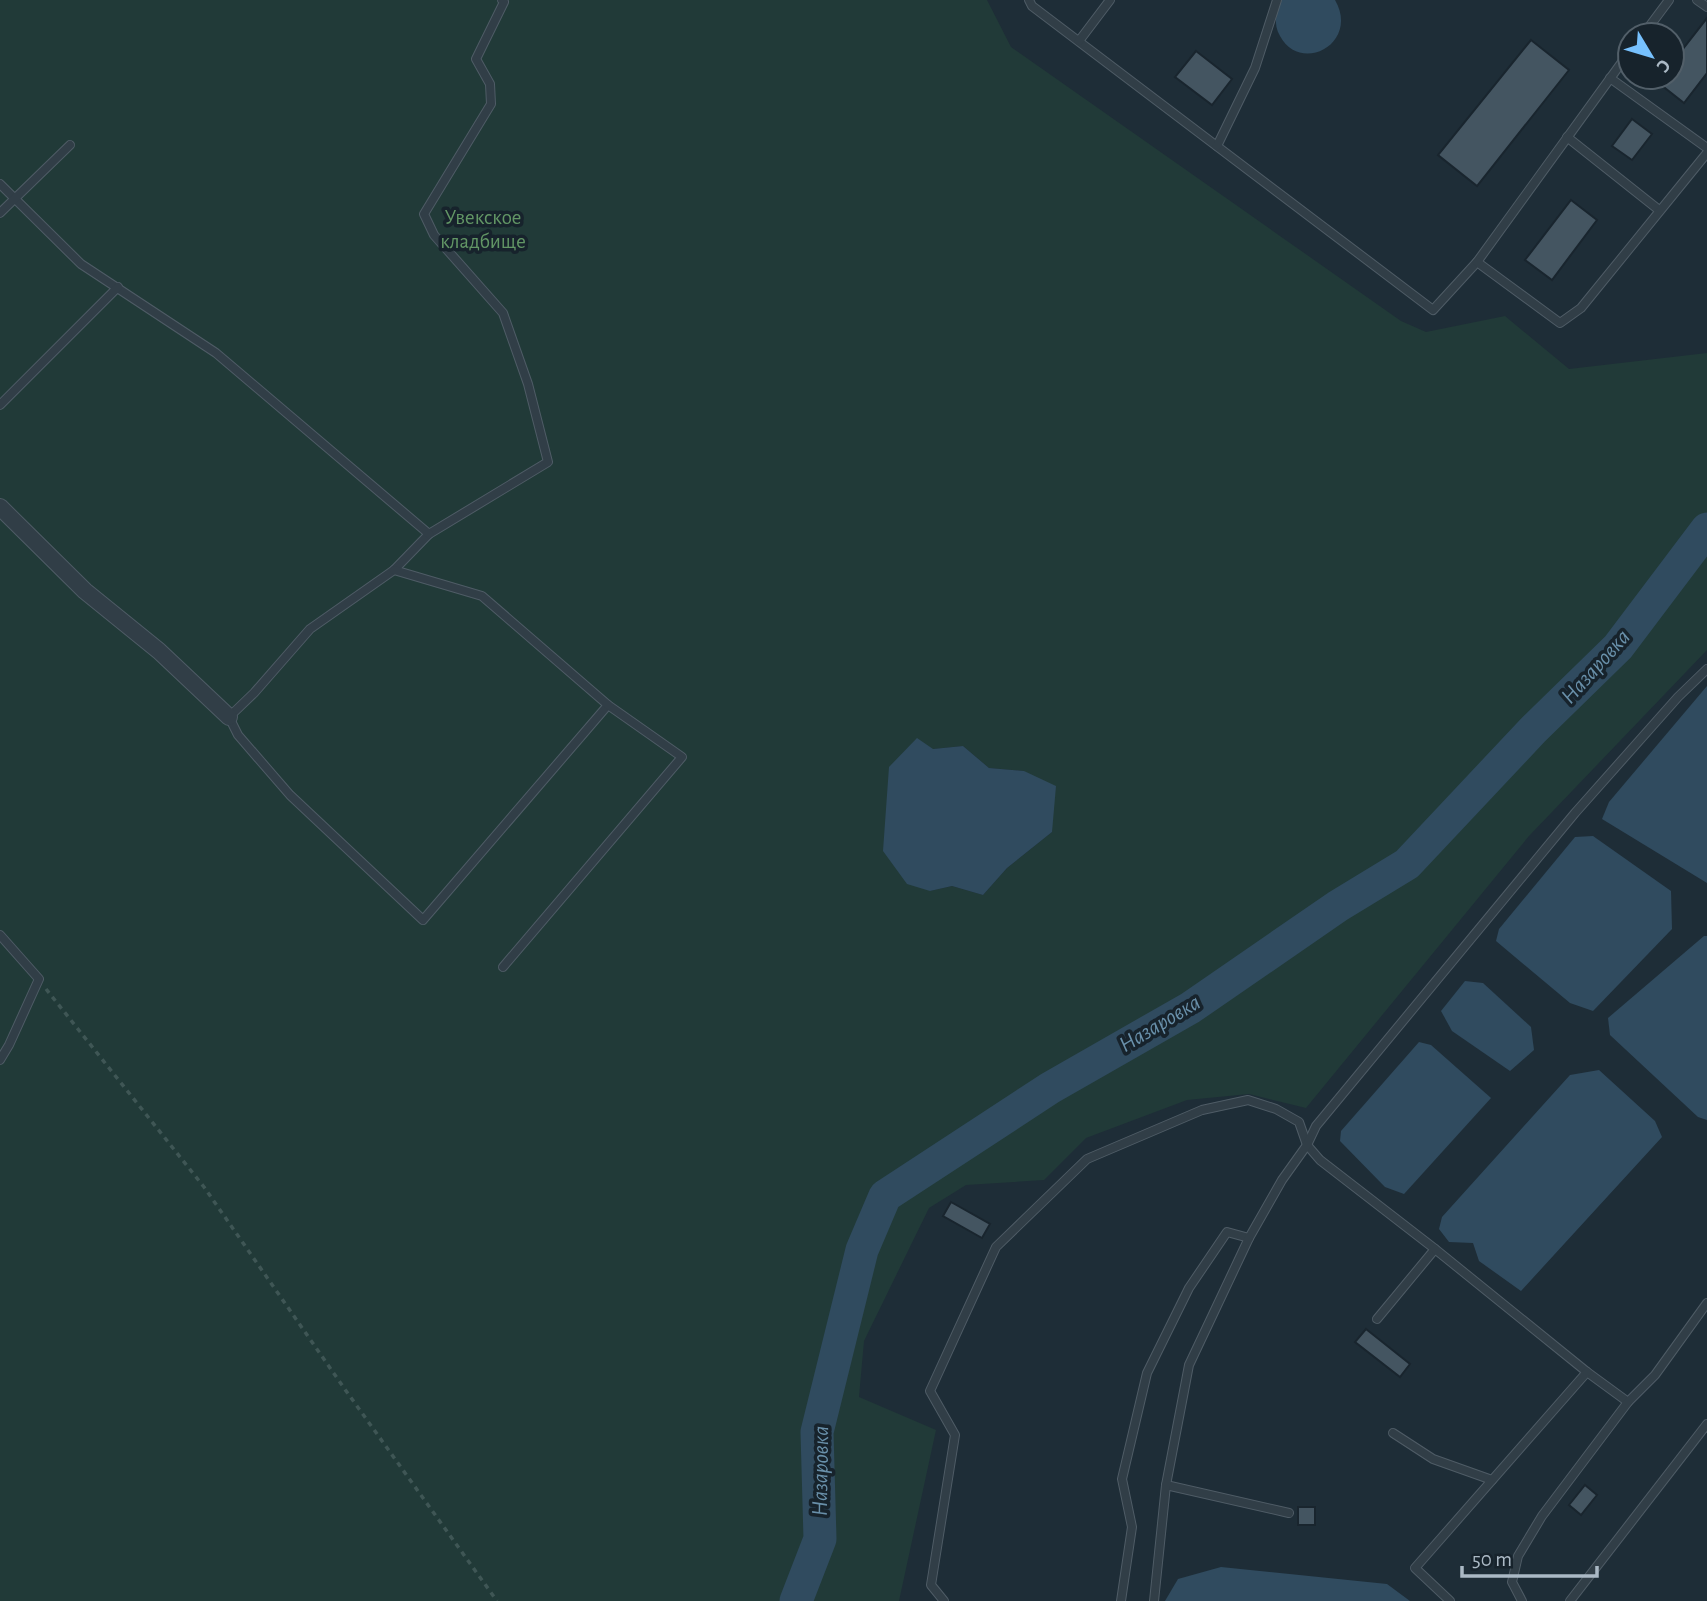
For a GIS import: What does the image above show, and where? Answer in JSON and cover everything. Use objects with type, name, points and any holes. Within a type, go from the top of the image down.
[{"type":"street","points":[[0,507],[85,591],[159,651],[229,717]]},
{"type":"lane","points":[[502,0],[504,2],[476,59],[490,84],[491,104],[424,214],[434,235],[503,313],[528,384],[548,462],[429,534],[394,570],[310,629],[254,693],[229,717],[238,734],[290,794],[423,920],[608,705]]},
{"type":"lane","points":[[1029,0],[1032,6],[1433,310],[1476,262],[1616,70]]},
{"type":"lane","points":[[1079,41],[1110,0]]},
{"type":"lane","points":[[1217,146],[1255,68],[1277,0]]},
{"type":"lane","points":[[1653,21],[1669,0]]},
{"type":"lane","points":[[1697,0],[1707,7]]},
{"type":"lane","points":[[1476,262],[1560,323],[1580,308],[1707,150],[1610,78]]},
{"type":"lane","points":[[1567,138],[1659,210]]},
{"type":"lane","points":[[0,213],[70,145]]},
{"type":"lane","points":[[0,184],[81,264],[216,353],[429,534]]},
{"type":"lane","points":[[0,405],[118,287]]},
{"type":"lane","points":[[394,570],[482,596],[608,705],[682,757],[503,967]]},
{"type":"lane","points":[[1154,1601],[1166,1485],[1189,1365],[1249,1238],[1282,1180],[1307,1145],[1316,1126],[1575,813],[1678,697],[1707,670]]},
{"type":"lane","points":[[0,935],[38,979],[0,1060]]},
{"type":"lane","points":[[944,1601],[931,1585],[955,1435],[930,1391],[996,1247],[1087,1159],[1202,1110],[1248,1100],[1299,1122],[1307,1145],[1320,1160],[1628,1402]]},
{"type":"lane","points":[[1121,1601],[1132,1527],[1122,1479],[1147,1373],[1189,1288],[1227,1232],[1249,1238]]},
{"type":"lane","points":[[1377,1319],[1435,1249]]},
{"type":"lane","points":[[1522,1601],[1512,1582],[1518,1556],[1542,1516],[1628,1402],[1656,1375],[1707,1303]]},
{"type":"lane","points":[[1450,1601],[1415,1568],[1587,1372]]},
{"type":"lane","points":[[1570,1601],[1707,1424]]},
{"type":"lane","points":[[1393,1433],[1433,1459],[1492,1480]]},
{"type":"lane","points":[[1166,1485],[1289,1513]]},
{"type":"path","points":[[38,979],[204,1187],[497,1601]]},
{"type":"green space","name":"Увекское кладбище","points":[[0,0],[987,0],[1011,47],[1401,321],[1426,332],[1505,316],[1569,369],[1707,353],[1707,650],[1529,836],[1306,1108],[1249,1094],[1187,1100],[1086,1138],[1044,1180],[966,1185],[929,1208],[864,1341],[859,1397],[936,1430],[899,1601],[0,1601]],"holes":[[[963,746],[989,768],[1024,771],[1052,832],[1007,868],[983,895],[952,886],[930,891],[933,749]]]},
{"type":"water","points":[[1282,0],[1335,0],[1341,15],[1340,29],[1334,41],[1325,49],[1313,53],[1301,53],[1289,47],[1280,36],[1276,22]]},
{"type":"water","points":[[1707,686],[1707,883],[1602,819],[1609,802]]},
{"type":"water","points":[[917,738],[933,749],[963,746],[989,768],[1024,771],[1056,786],[1052,832],[1007,868],[983,895],[952,886],[930,891],[907,884],[883,851],[889,767]]},
{"type":"water","points":[[1593,836],[1671,891],[1672,929],[1593,1011],[1570,1003],[1496,941],[1499,929],[1575,837]]},
{"type":"water","points":[[1707,936],[1707,1120],[1698,1117],[1610,1035],[1608,1018]]},
{"type":"water","points":[[1465,981],[1483,983],[1531,1027],[1534,1050],[1510,1071],[1452,1031],[1441,1011]]},
{"type":"water","points":[[1419,1042],[1431,1045],[1491,1098],[1404,1194],[1385,1187],[1340,1141],[1341,1131]]},
{"type":"water","points":[[1599,1070],[1655,1121],[1662,1137],[1521,1291],[1479,1261],[1473,1243],[1449,1242],[1439,1229],[1442,1217],[1570,1075]]},
{"type":"water","points":[[1221,1567],[1387,1584],[1410,1601],[1165,1601],[1178,1579]]},
{"type":"building","points":[[1707,18],[1707,73],[1684,103],[1669,91],[1686,91],[1686,45]]},
{"type":"building","points":[[1531,40],[1569,70],[1477,186],[1438,155]]},
{"type":"building","points":[[1196,51],[1232,79],[1212,105],[1175,77]]},
{"type":"building","points":[[1632,119],[1652,134],[1632,160],[1612,146]]},
{"type":"building","points":[[1571,200],[1597,220],[1552,280],[1525,260]]},
{"type":"building","points":[[951,1202],[990,1224],[982,1238],[943,1216]]},
{"type":"building","points":[[1366,1329],[1410,1364],[1400,1377],[1355,1342]]},
{"type":"building","points":[[1585,1485],[1597,1495],[1581,1515],[1569,1505]]},
{"type":"building","points":[[1298,1507],[1315,1507],[1315,1525],[1298,1525]]},
{"type":"waterway","name":"Назаровка","points":[[796,1601],[820,1539],[817,1432],[862,1250],[885,1196],[1050,1088],[1190,1008],[1338,906],[1407,864],[1533,730],[1618,647],[1707,529]]}]
